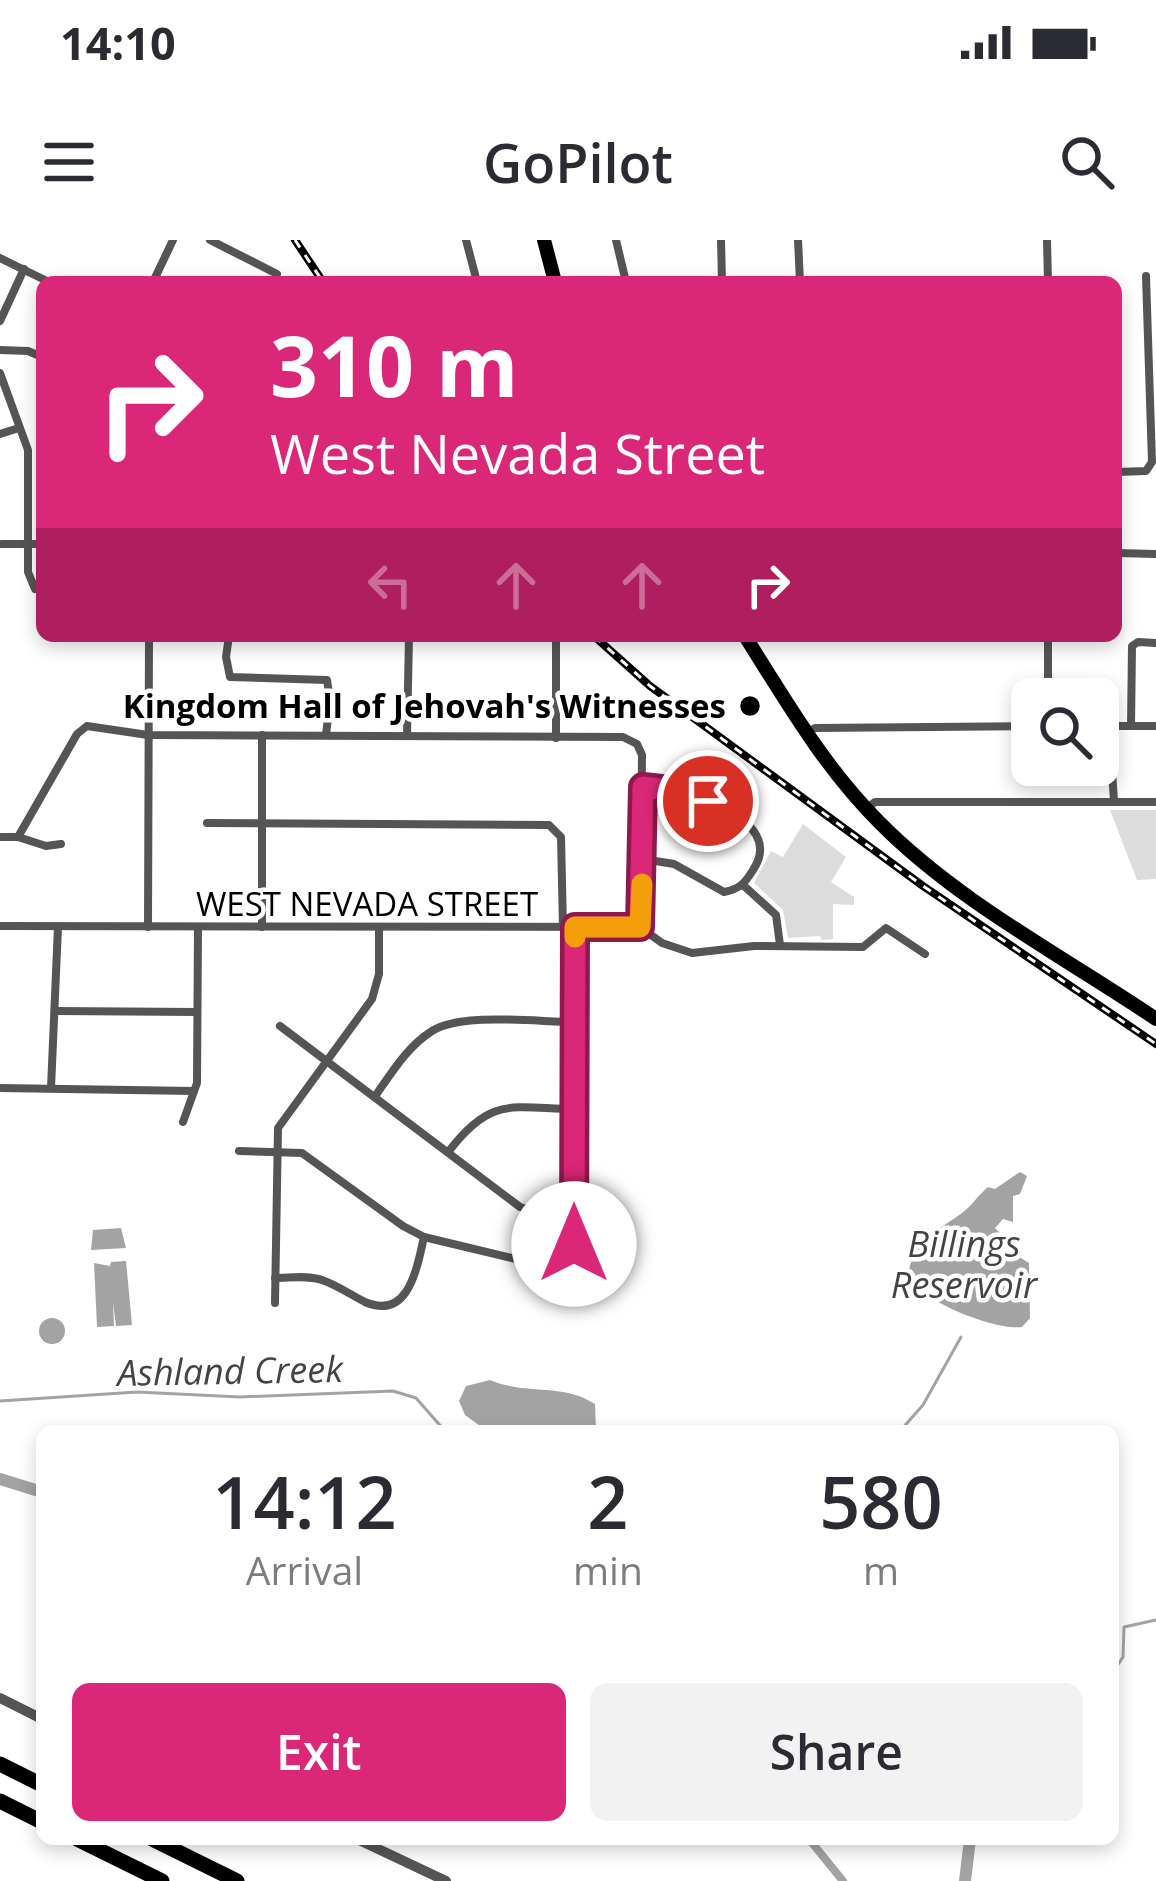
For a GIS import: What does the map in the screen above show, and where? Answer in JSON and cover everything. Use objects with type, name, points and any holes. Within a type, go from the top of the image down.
[{"type":"highway","points":[[0,1764],[36,1782]]},
{"type":"highway","points":[[0,1801],[36,1819]]},
{"type":"highway","points":[[89,1845],[162,1881]]},
{"type":"highway","points":[[164,1845],[237,1881]]},
{"type":"main road","points":[[544,240],[554,276]]},
{"type":"main road","points":[[749,642],[806,733],[866,809],[927,866],[1156,1019]]},
{"type":"street","points":[[156,276],[173,240]]},
{"type":"street","points":[[210,240],[277,274]]},
{"type":"street","points":[[466,240],[475,276]]},
{"type":"street","points":[[616,240],[625,276]]},
{"type":"street","points":[[721,240],[722,276]]},
{"type":"street","points":[[798,240],[800,276]]},
{"type":"street","points":[[1047,240],[1048,276]]},
{"type":"street","points":[[0,258],[37,276]]},
{"type":"street","points":[[0,321],[24,269]]},
{"type":"street","points":[[1122,472],[1146,471],[1152,462],[1146,276]]},
{"type":"street","points":[[0,350],[36,354]]},
{"type":"street","points":[[0,373],[28,450],[28,572],[35,589]]},
{"type":"street","points":[[0,434],[20,428]]},
{"type":"street","points":[[28,450],[36,448]]},
{"type":"street","points":[[2,544],[36,544]]},
{"type":"street","points":[[1122,554],[1156,554]]},
{"type":"street","points":[[148,927],[149,642]]},
{"type":"street","points":[[228,642],[230,677],[327,680],[326,736]]},
{"type":"street","points":[[407,736],[409,642]]},
{"type":"street","points":[[556,642],[556,738]]},
{"type":"street","points":[[1048,642],[1048,678]]},
{"type":"street","points":[[1131,726],[1131,650],[1138,642],[1156,643]]},
{"type":"street","points":[[18,837],[83,728],[99,726],[148,735],[627,737],[640,749],[643,787],[640,927]]},
{"type":"street","points":[[806,733],[814,728],[1011,726]]},
{"type":"street","points":[[1119,726],[1156,726]]},
{"type":"street","points":[[262,735],[262,928]]},
{"type":"street","points":[[1112,786],[1114,801]]},
{"type":"street","points":[[643,787],[679,791],[708,801],[754,831],[761,854],[743,885],[719,891],[674,864],[643,859]]},
{"type":"street","points":[[866,809],[875,802],[1156,802]]},
{"type":"street","points":[[207,823],[549,825],[562,837],[563,928]]},
{"type":"street","points":[[0,837],[46,846],[62,844]]},
{"type":"street","points":[[743,885],[776,915],[780,945]]},
{"type":"street","name":"WEST NEVADA STREET","points":[[0,926],[640,927],[662,943],[692,952],[780,945],[863,947],[886,928],[925,953]]},
{"type":"street","points":[[51,1088],[58,927]]},
{"type":"street","points":[[239,1151],[302,1153],[424,1237],[572,1264],[575,927]]},
{"type":"street","points":[[183,1122],[194,1091],[198,928]]},
{"type":"street","points":[[275,1303],[280,1124],[372,1000],[379,974],[379,928]]},
{"type":"street","points":[[55,1011],[197,1012]]},
{"type":"street","points":[[376,1095],[409,1051],[443,1025],[574,1022]]},
{"type":"street","points":[[280,1026],[520,1207],[546,1214],[574,1213]]},
{"type":"street","points":[[0,1088],[194,1091]]},
{"type":"street","points":[[449,1151],[486,1113],[509,1108],[574,1109]]},
{"type":"street","points":[[275,1278],[320,1279],[369,1304],[387,1305],[411,1287],[424,1237]]},
{"type":"street","points":[[0,1698],[36,1716]]},
{"type":"street","points":[[371,1845],[446,1881]]},
{"type":"shaded area","points":[[1110,810],[1156,810],[1156,879],[1137,880]]},
{"type":"shaded area","points":[[803,824],[846,857],[831,882],[854,897],[854,905],[833,904],[833,939],[788,938],[783,910],[754,883],[771,851],[783,857]]},
{"type":"water","name":"Billings Reservoir","points":[[1020,1172],[1027,1176],[1020,1194],[1013,1196],[1013,1222],[1003,1219],[995,1228],[1006,1239],[1016,1235],[1016,1255],[1029,1263],[1030,1318],[1022,1327],[1010,1327],[943,1304],[907,1277],[915,1252],[926,1238],[966,1210],[988,1187],[995,1189]]},
{"type":"water","points":[[121,1228],[126,1248],[91,1250],[93,1230]]},
{"type":"water","points":[[126,1261],[132,1325],[116,1326],[113,1303],[114,1326],[97,1327],[94,1263],[110,1266]]},
{"type":"water","points":[[52,1318],[65,1331],[52,1344],[39,1331]]},
{"type":"water","points":[[490,1380],[582,1397],[595,1404],[596,1425],[479,1425],[465,1415],[459,1401],[466,1386]]},
{"type":"waterway","points":[[905,1425],[923,1405],[961,1337]]},
{"type":"waterway","name":"Ashland Creek","points":[[0,1401],[137,1392],[240,1397],[393,1391],[416,1398],[440,1425]]},
{"type":"waterway","points":[[0,1479],[36,1490]]},
{"type":"waterway","points":[[1119,1663],[1124,1627],[1156,1620]]},
{"type":"waterway","points":[[814,1845],[843,1881]]},
{"type":"waterway","points":[[965,1881],[969,1845]]},
{"type":"railway","points":[[295,240],[319,276]]},
{"type":"railway","points":[[601,642],[650,686],[923,886],[1156,1044]]},
{"type":"slow traffic","points":[[575,937],[575,927],[640,927],[642,884]]},
{"type":"place","name":"Kingdom Hall of Jehovah's Witnesses","points":[[750,706]]},
{"type":"route","points":[[574,1244],[575,927],[640,927],[643,787],[679,791],[708,801]]}]
